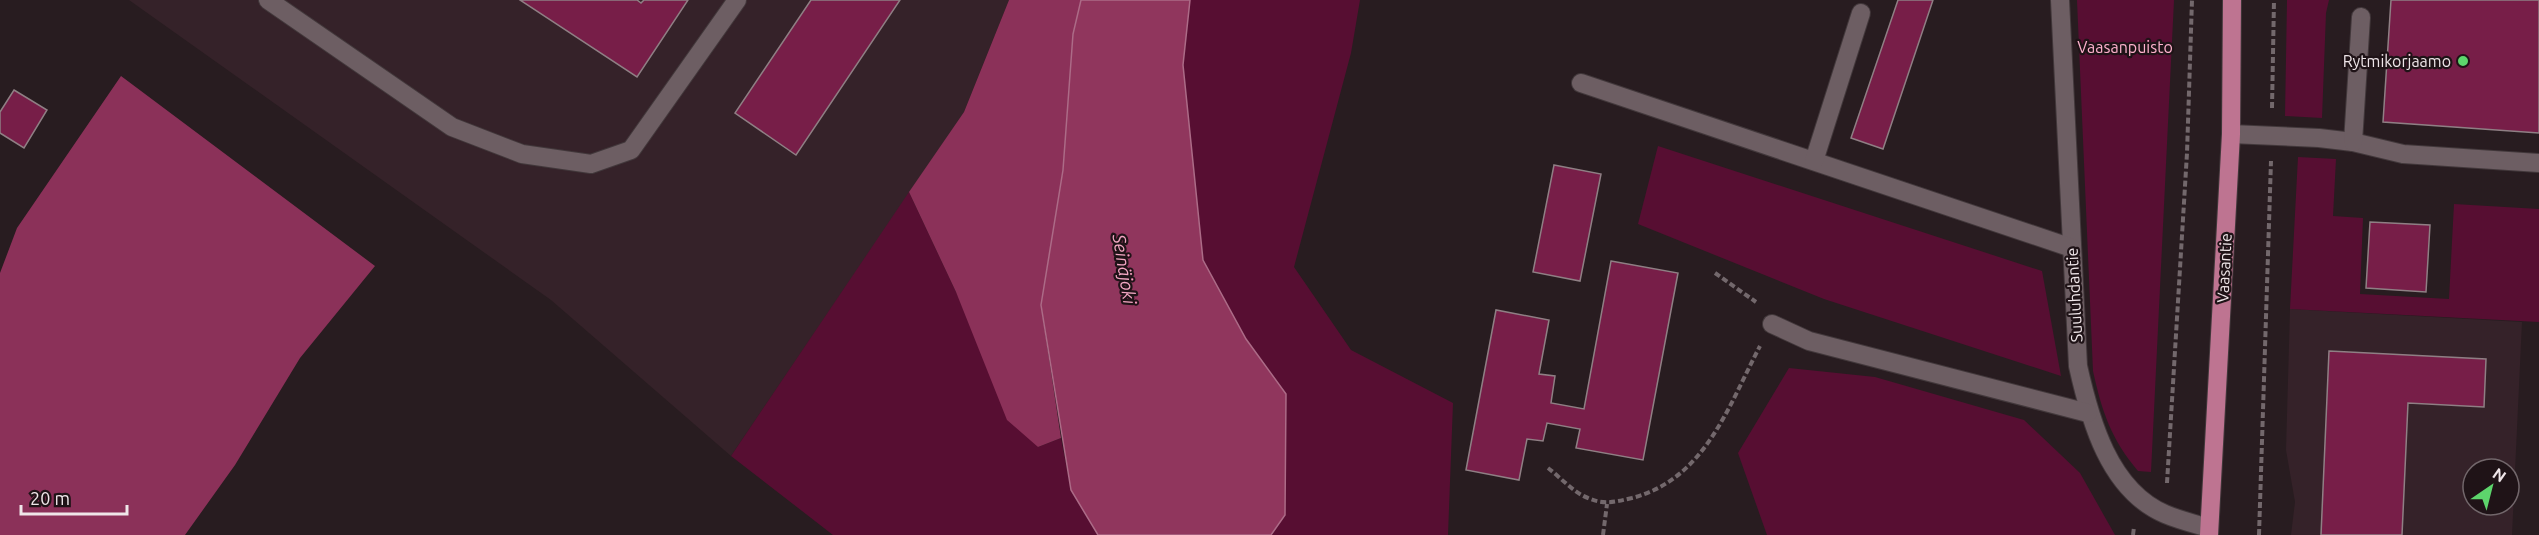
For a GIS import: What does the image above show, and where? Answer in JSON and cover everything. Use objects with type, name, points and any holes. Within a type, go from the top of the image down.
[{"type":"main road","name":"Vaasantie","points":[[2209,532],[2231,134],[2232,0]]},
{"type":"street","points":[[268,0],[452,127],[522,154],[591,164],[631,150],[737,0]]},
{"type":"street","name":"Suuluhdantie","points":[[2060,0],[2078,366],[2088,412],[2117,470],[2137,496],[2164,514],[2209,532]]},
{"type":"street","points":[[1814,161],[1861,13]]},
{"type":"street","points":[[2353,142],[2361,17]]},
{"type":"street","points":[[1581,83],[2072,248]]},
{"type":"street","points":[[2231,134],[2353,142],[2403,154],[2539,163]]},
{"type":"street","points":[[1772,324],[1809,341],[2088,412]]},
{"type":"path","points":[[2164,514],[2186,164],[2192,0]]},
{"type":"path","points":[[2259,535],[2274,0]]},
{"type":"path","points":[[1548,468],[1585,498],[1607,504],[1646,494],[1673,479],[1698,458],[1723,418],[1772,324],[1760,305],[1715,273]]},
{"type":"path","points":[[1603,535],[1607,504]]},
{"type":"shaded area","points":[[129,0],[1009,0],[964,112],[731,456],[551,300]]},
{"type":"shaded area","points":[[1009,0],[1081,0],[1073,34],[1063,170],[1041,305],[1061,438],[1038,447],[1007,420],[956,292],[909,192],[964,112]]},
{"type":"shaded area","points":[[121,76],[375,266],[300,358],[235,465],[185,535],[0,535],[0,273],[17,228]]},
{"type":"shaded area","points":[[2290,309],[2522,322],[2516,457],[2461,457],[2461,517],[2513,517],[2512,535],[2291,535],[2295,502],[2286,450]]},
{"type":"green space","points":[[1190,0],[1360,0],[1351,53],[1294,267],[1351,350],[1453,403],[1448,535],[1271,535],[1285,515],[1286,394],[1246,339],[1203,260],[1183,65]]},
{"type":"green space","name":"Vaasanpuisto","points":[[2077,0],[2174,0],[2151,472],[2138,471],[2114,436],[2104,412],[2093,371]]},
{"type":"green space","points":[[2287,0],[2329,0],[2326,13],[2322,118],[2285,116]]},
{"type":"green space","points":[[1658,146],[2042,271],[2061,376],[1824,299],[1638,224]]},
{"type":"green space","points":[[2298,157],[2336,159],[2333,216],[2363,218],[2360,294],[2449,299],[2454,204],[2539,209],[2539,322],[2290,309]]},
{"type":"green space","points":[[909,192],[956,292],[1038,447],[1061,438],[1071,490],[1098,535],[833,535],[731,456]]},
{"type":"green space","points":[[1789,368],[1875,377],[2024,420],[2080,473],[2115,535],[1767,535],[1738,453]]},
{"type":"water","name":"Seinäjoki","points":[[1081,0],[1190,0],[1183,65],[1203,260],[1246,339],[1286,394],[1285,515],[1271,535],[1098,535],[1071,490],[1041,305],[1063,170],[1073,34]]},
{"type":"building","points":[[520,0],[637,0],[641,3],[644,0],[688,0],[637,77]]},
{"type":"building","points":[[811,0],[900,0],[796,155],[735,113]]},
{"type":"building","points":[[1898,0],[1933,0],[1883,149],[1851,138]]},
{"type":"building","name":"Rytmikorjaamo","points":[[2391,0],[2539,0],[2539,133],[2383,122]]},
{"type":"building","points":[[14,90],[47,110],[24,148],[0,133],[0,112]]},
{"type":"building","points":[[1554,165],[1601,174],[1580,281],[1533,272]]},
{"type":"building","points":[[2370,222],[2430,225],[2426,292],[2366,288]]},
{"type":"building","points":[[1611,261],[1678,273],[1643,460],[1576,448],[1580,429],[1547,423],[1543,441],[1527,439],[1519,480],[1466,470],[1496,310],[1549,320],[1539,374],[1555,376],[1551,403],[1584,409]]},
{"type":"building","points":[[2329,351],[2486,359],[2484,407],[2408,403],[2402,535],[2321,535]]},
{"type":"place","name":"Rytmikorjaamo","points":[[2463,61]]}]
